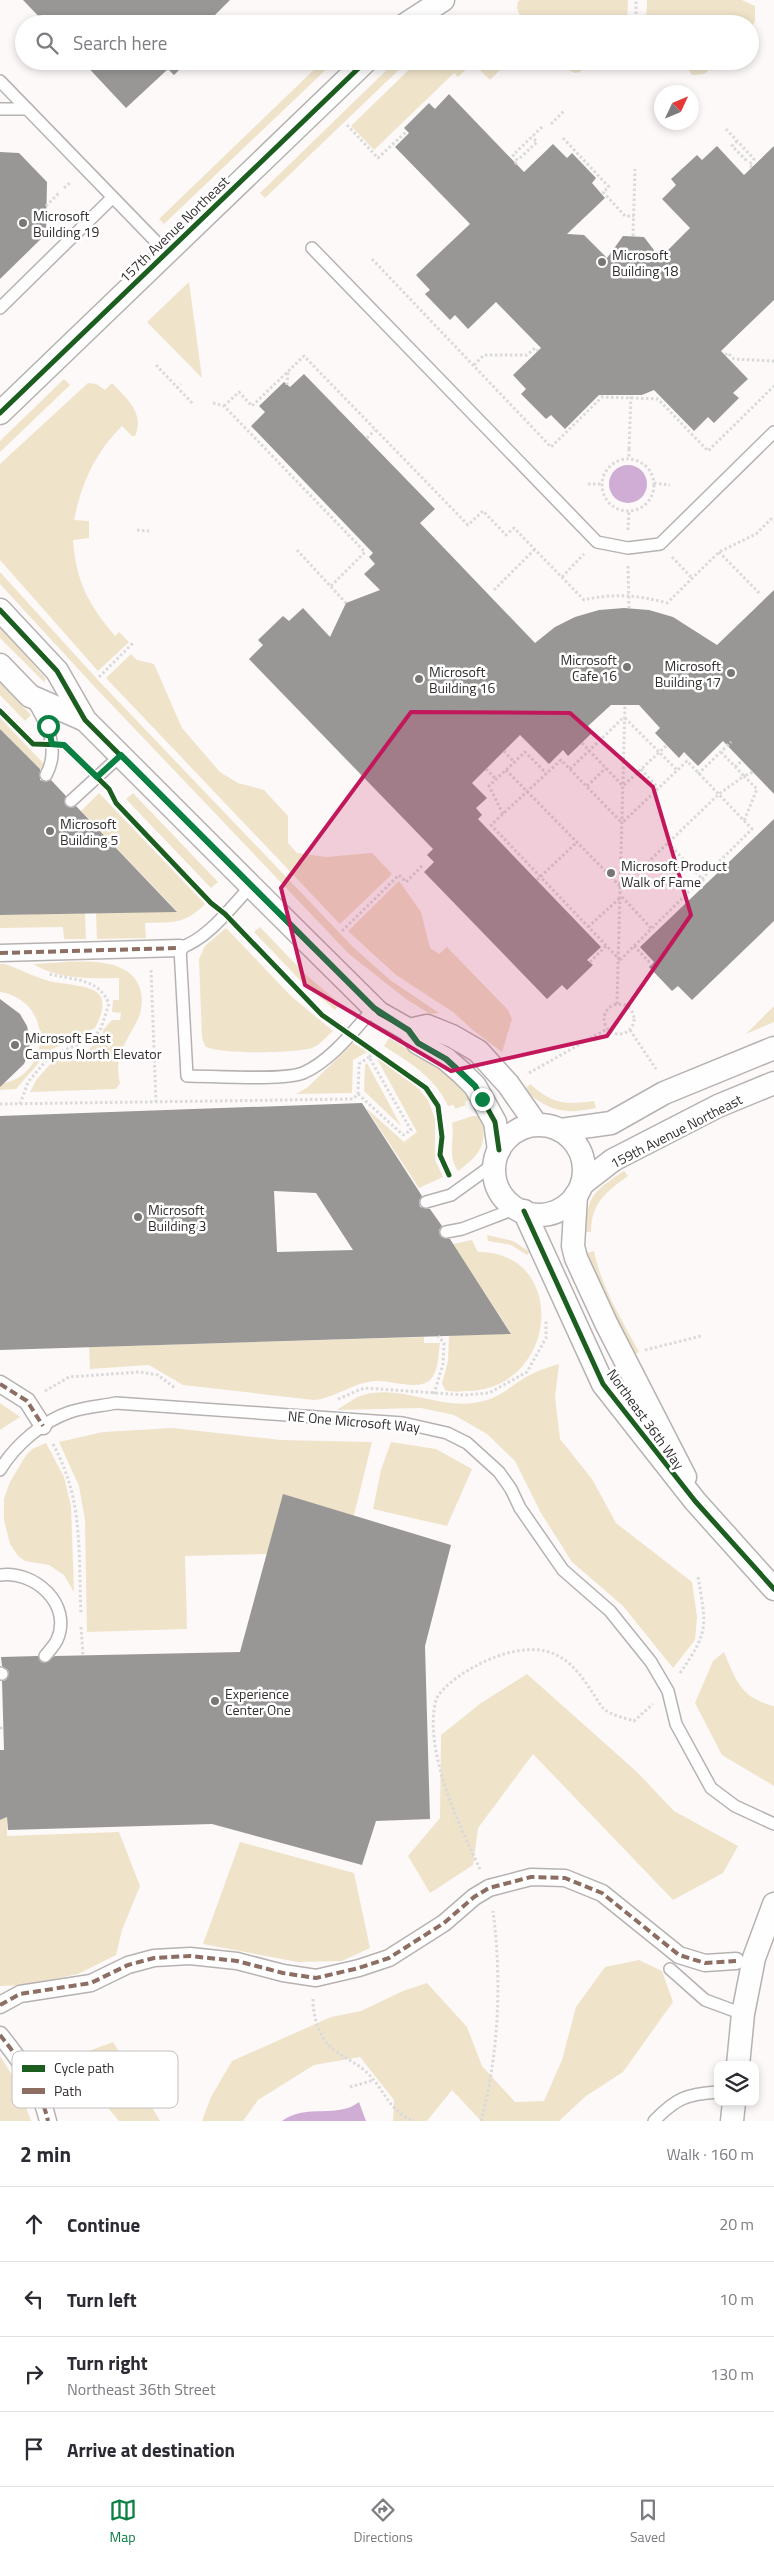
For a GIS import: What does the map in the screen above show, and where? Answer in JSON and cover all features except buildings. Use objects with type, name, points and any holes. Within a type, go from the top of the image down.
[{"type":"street","points":[[420,15],[443,0]]},
{"type":"street","name":"157th Avenue Northeast","points":[[0,413],[357,70]]},
{"type":"street","points":[[0,610],[57,672],[85,720],[374,1008],[408,1030],[418,1043],[446,1059],[475,1086],[495,1122],[497,1157],[495,1179],[501,1193],[510,1205],[538,1215],[554,1213],[567,1205],[579,1189],[584,1165],[580,1150],[571,1138],[561,1130]]},
{"type":"street","points":[[0,665],[30,696],[85,720]]},
{"type":"street","points":[[0,953],[180,948]]},
{"type":"street","points":[[408,1030],[427,1026],[452,1036],[478,1051],[508,1084],[536,1124]]},
{"type":"street","points":[[497,1157],[515,1133],[536,1124],[561,1130],[611,1122],[664,1093],[774,1048]]},
{"type":"street","name":"159th Avenue Northeast","points":[[579,1189],[618,1158],[718,1106],[774,1083]]},
{"type":"street","name":"Northeast 36th Way","points":[[579,1189],[573,1246],[576,1258],[606,1323],[678,1459],[695,1501]]},
{"type":"street","name":"Northeast 36th Way","points":[[520,1210],[603,1384],[695,1501],[773,1586]]},
{"type":"street","points":[[0,1384],[26,1401],[43,1426]]},
{"type":"street","points":[[0,2005],[20,1994],[91,1983],[128,1965],[154,1958],[190,1956],[237,1961],[283,1973],[316,1978],[359,1968],[389,1958],[444,1923],[489,1888],[531,1877],[566,1878],[602,1893],[679,1955],[705,1963],[736,1961]]},
{"type":"street","points":[[738,2061],[743,2014],[754,1958],[774,1904]]},
{"type":"street","points":[[0,2034],[12,2052]]},
{"type":"street","points":[[732,2121],[734,2106]]},
{"type":"street","points":[[45,2108],[48,2121]]},
{"type":"lane","points":[[0,81],[166,252]]},
{"type":"lane","points":[[0,109],[27,109]]},
{"type":"lane","points":[[0,308],[112,198]]},
{"type":"lane","points":[[312,248],[597,542],[628,548],[660,544],[774,432]]},
{"type":"lane","points":[[30,696],[48,726],[51,736],[53,762],[46,776]]},
{"type":"lane","points":[[71,801],[121,755]]},
{"type":"lane","points":[[251,886],[203,935],[192,944],[180,948],[187,1076],[285,1076],[302,1074],[327,1056],[374,1008]]},
{"type":"lane","points":[[426,1202],[451,1195],[497,1157]]},
{"type":"lane","points":[[446,1232],[462,1229],[520,1210]]},
{"type":"lane","name":"NE One Microsoft Way","points":[[0,1470],[8,1458],[43,1426],[71,1412],[116,1403],[403,1423],[447,1433],[467,1444],[499,1472],[511,1489],[520,1508],[563,1570],[587,1590],[631,1635],[668,1691],[676,1724],[711,1788],[735,1806],[774,1824]]},
{"type":"lane","points":[[0,1575],[14,1573],[35,1580],[52,1596],[60,1617],[57,1640],[45,1656]]},
{"type":"lane","points":[[670,1969],[705,2000],[743,2014]]},
{"type":"lane","points":[[654,2121],[668,2106],[693,2094],[714,2092]]},
{"type":"path","points":[[636,0],[636,15]]},
{"type":"path","points":[[551,124],[565,110]]},
{"type":"path","points":[[347,125],[378,158],[407,131]]},
{"type":"path","points":[[515,164],[518,161],[513,156],[544,125]]},
{"type":"path","points":[[726,129],[754,159],[749,164],[752,168]]},
{"type":"path","points":[[520,158],[537,142],[532,137]]},
{"type":"path","points":[[563,138],[609,187],[603,192],[625,216],[634,216]]},
{"type":"path","points":[[737,141],[732,146],[747,162]]},
{"type":"path","points":[[633,236],[635,169]]},
{"type":"path","points":[[46,206],[59,193]]},
{"type":"path","points":[[372,259],[552,447],[602,397],[658,399],[708,451],[774,386]]},
{"type":"path","points":[[474,365],[484,355],[528,355],[535,348],[538,351]]},
{"type":"path","points":[[725,355],[728,353],[734,359],[774,361]]},
{"type":"path","points":[[224,406],[238,392],[252,406],[304,356],[468,526],[483,511],[506,535],[514,528],[584,600],[607,595],[629,595],[667,603],[719,552],[756,534],[772,519],[774,522]]},
{"type":"path","points":[[156,366],[193,404]]},
{"type":"path","points":[[287,385],[288,371]]},
{"type":"path","points":[[177,388],[180,384]]},
{"type":"path","points":[[629,459],[631,395]]},
{"type":"path","points":[[213,403],[224,406],[365,552],[331,586]]},
{"type":"path","points":[[367,438],[376,430]]},
{"type":"path","points":[[629,459],[637,460],[649,469],[654,484],[647,502],[636,510],[629,511],[615,507],[610,503],[603,491],[602,484],[608,469],[614,463],[629,459]]},
{"type":"path","points":[[588,484],[602,484]]},
{"type":"path","points":[[654,484],[670,486]]},
{"type":"path","points":[[628,532],[629,511]]},
{"type":"path","points":[[137,530],[148,531]]},
{"type":"path","points":[[494,590],[535,549]]},
{"type":"path","points":[[297,550],[346,603]]},
{"type":"path","points":[[562,577],[587,552]]},
{"type":"path","points":[[719,552],[760,594]]},
{"type":"path","points":[[669,553],[692,578]]},
{"type":"path","points":[[628,565],[629,608]]},
{"type":"path","points":[[99,678],[134,642]]},
{"type":"path","points":[[617,1004],[620,960],[625,705]]},
{"type":"path","points":[[570,769],[625,717]]},
{"type":"path","points":[[625,717],[677,770]]},
{"type":"path","points":[[698,774],[731,742]]},
{"type":"path","points":[[582,743],[623,786]]},
{"type":"path","points":[[623,786],[667,745]]},
{"type":"path","points":[[504,751],[514,762]]},
{"type":"path","points":[[503,814],[489,786],[496,779],[525,752],[546,773]]},
{"type":"path","points":[[721,752],[757,789],[744,820]]},
{"type":"path","points":[[620,960],[491,825],[561,760],[622,823]]},
{"type":"path","points":[[620,960],[752,829],[687,761],[622,823]]},
{"type":"path","points":[[735,767],[742,761]]},
{"type":"path","points":[[587,786],[606,768]]},
{"type":"path","points":[[486,769],[496,779]]},
{"type":"path","points":[[641,769],[658,788]]},
{"type":"path","points":[[506,770],[621,888]]},
{"type":"path","points":[[621,888],[719,794],[744,776],[753,772]]},
{"type":"path","points":[[537,880],[577,842]]},
{"type":"path","points":[[668,843],[706,884]]},
{"type":"path","points":[[342,931],[399,875],[406,882],[422,866]]},
{"type":"path","points":[[588,927],[621,897]]},
{"type":"path","points":[[621,897],[652,929]]},
{"type":"path","points":[[590,962],[606,946]]},
{"type":"path","points":[[634,946],[652,964]]},
{"type":"path","points":[[151,948],[156,1102]]},
{"type":"path","points":[[20,1104],[28,1082],[50,1056],[94,1038],[101,1028],[109,1004],[105,993],[95,985],[44,973]]},
{"type":"path","points":[[617,1004],[626,1006],[632,1012],[634,1022],[630,1030],[618,1035],[607,1029],[603,1021],[605,1011],[617,1004]]},
{"type":"path","points":[[526,1075],[607,1029]]},
{"type":"path","points":[[630,1030],[656,1069]]},
{"type":"path","points":[[349,1035],[383,1058]]},
{"type":"path","points":[[0,1104],[353,1099],[358,1094],[359,1064],[376,1052]]},
{"type":"path","points":[[358,1094],[403,1135],[411,1130],[369,1057]]},
{"type":"path","points":[[334,1402],[364,1388],[415,1390],[434,1394],[465,1395],[489,1393],[527,1372],[546,1338],[546,1318]]},
{"type":"path","points":[[434,1394],[443,1364],[444,1343],[438,1336]]},
{"type":"path","points":[[642,1350],[701,1336]]},
{"type":"path","points":[[26,1401],[69,1377],[131,1372],[147,1372],[158,1375],[178,1390]]},
{"type":"path","points":[[43,1426],[69,1477],[78,1512],[83,1656]]},
{"type":"path","points":[[481,2121],[492,2071],[497,2006],[497,1956],[489,1888],[458,1822],[439,1764],[434,1725],[437,1698],[466,1671],[483,1662],[502,1655],[524,1651],[546,1651],[562,1659],[580,1672],[603,1708],[634,1721],[668,1691],[700,1645],[705,1621],[698,1576]]},
{"type":"path","points":[[316,1978],[313,2008],[323,2038],[331,2048],[355,2063],[374,2080],[395,2110],[415,2121]]},
{"type":"path","points":[[350,2087],[374,2080]]},
{"type":"highlighted area","points":[[411,712],[570,713],[653,787],[691,915],[607,1036],[451,1071],[305,985],[281,888]]},
{"type":"shaded area","points":[[628,0],[627,15],[520,15],[517,8],[518,1]]},
{"type":"shaded area","points":[[647,0],[742,0],[755,6],[755,15],[646,15]]},
{"type":"shaded area","points":[[314,70],[326,70],[164,224],[159,219]]},
{"type":"shaded area","points":[[387,70],[399,70],[265,198],[260,193]]},
{"type":"shaded area","points":[[409,70],[466,70],[458,77],[454,73],[374,150],[351,126]]},
{"type":"shaded area","points":[[480,70],[500,70],[490,80]]},
{"type":"shaded area","points":[[569,70],[581,70],[580,72],[575,73]]},
{"type":"shaded area","points":[[689,70],[708,71],[704,74],[692,75]]},
{"type":"shaded area","points":[[189,282],[202,378],[147,322]]},
{"type":"shaded area","points":[[64,379],[70,385],[0,452],[0,441]]},
{"type":"shaded area","points":[[88,383],[96,384],[105,390],[112,383],[129,401],[138,420],[135,436],[132,436],[122,426],[104,447],[91,469],[81,493],[74,520],[89,521],[89,538],[73,540],[80,580],[97,613],[115,636],[119,632],[129,642],[98,671],[0,560],[0,464]]},
{"type":"shaded area","points":[[628,465],[641,471],[647,484],[641,497],[628,503],[615,497],[609,484],[615,471]]},
{"type":"shaded area","points":[[0,572],[97,679],[353,947],[390,980],[439,1013],[430,1014],[406,999],[349,954],[92,684],[0,584]]},
{"type":"shaded area","points":[[0,627],[46,679],[44,682],[0,638]]},
{"type":"shaded area","points":[[131,654],[137,660],[154,664],[182,728],[220,772],[238,783],[264,790],[288,816],[288,843],[297,853],[326,857],[372,853],[392,874],[340,924],[106,678]]},
{"type":"shaded area","points":[[0,683],[31,715],[25,721],[0,695]]},
{"type":"shaded area","points":[[0,718],[44,764],[42,771],[0,729]]},
{"type":"shaded area","points":[[99,793],[205,904],[198,911],[191,916],[177,921],[145,923],[146,938],[97,939],[96,913],[177,911],[81,811]]},
{"type":"shaded area","points":[[133,793],[218,882],[211,888],[126,799]]},
{"type":"shaded area","points":[[399,881],[421,912],[430,948],[439,954],[447,947],[508,1010],[512,1019],[502,1052],[453,1012],[396,975],[348,931]]},
{"type":"shaded area","points":[[85,913],[86,939],[64,939],[63,927],[0,928],[0,915]]},
{"type":"shaded area","points":[[260,927],[305,974],[340,1004],[335,1010],[300,980],[254,932]]},
{"type":"shaded area","points":[[226,928],[292,997],[333,1031],[321,1043],[315,1047],[303,1050],[275,1052],[225,1051],[205,1046],[202,1038],[199,959],[205,946]]},
{"type":"shaded area","points":[[78,961],[110,964],[123,969],[134,977],[141,993],[141,1008],[138,1019],[122,1049],[118,1065],[120,1083],[116,1089],[30,1092],[37,1079],[53,1061],[80,1057],[99,1040],[103,1040],[109,1048],[113,1043],[109,1033],[103,1034],[103,1030],[112,1020],[120,1020],[121,1013],[112,1012],[113,1000],[119,1000],[119,978],[74,977],[53,973],[33,964]]},
{"type":"shaded area","points":[[0,964],[5,964],[49,981],[93,990],[99,995],[102,1002],[101,1013],[95,1028],[49,1051],[16,1089],[0,1090],[0,1084],[17,1078],[30,1067],[38,1053],[40,1038],[38,1023],[30,1009],[18,998],[0,992]]},
{"type":"shaded area","points":[[774,1006],[774,1022],[746,1034]]},
{"type":"shaded area","points":[[389,1038],[448,1073],[471,1098],[465,1102],[466,1105],[455,1109],[454,1105],[448,1106],[443,1096],[429,1079],[384,1046]]},
{"type":"shaded area","points":[[353,1043],[367,1052],[353,1060],[352,1093],[296,1094],[308,1087]]},
{"type":"shaded area","points":[[376,1057],[418,1088],[428,1100],[435,1119],[435,1160],[443,1177],[419,1188],[366,1108],[404,1142],[417,1132]]},
{"type":"shaded area","points":[[367,1063],[401,1126],[364,1091],[365,1065]]},
{"type":"shaded area","points":[[530,1084],[545,1096],[559,1102],[594,1101],[596,1108],[574,1111],[557,1110],[542,1103],[524,1090]]},
{"type":"shaded area","points":[[472,1116],[481,1116],[484,1134],[483,1141],[477,1154],[458,1171],[452,1153],[452,1123]]},
{"type":"shaded area","points":[[624,1171],[628,1176],[601,1199],[594,1213],[591,1232],[585,1232],[588,1210],[594,1195],[599,1189]]},
{"type":"shaded area","points":[[487,1235],[513,1241],[530,1252],[527,1255],[511,1245],[488,1241]]},
{"type":"shaded area","points":[[472,1240],[478,1252],[507,1258],[527,1273],[539,1294],[541,1319],[536,1344],[522,1367],[500,1383],[471,1391],[445,1390],[442,1383],[448,1361],[449,1335],[511,1333],[453,1244]]},
{"type":"shaded area","points":[[594,1251],[607,1290],[639,1352],[634,1355],[592,1270],[587,1253]]},
{"type":"shaded area","points":[[424,1337],[424,1343],[440,1343],[435,1372],[430,1380],[425,1383],[412,1385],[382,1381],[368,1382],[322,1399],[314,1400],[183,1385],[149,1365],[90,1369],[89,1347]]},
{"type":"shaded area","points":[[559,1364],[555,1397],[560,1439],[592,1479],[616,1523],[692,1582],[697,1617],[695,1640],[673,1668],[623,1606],[572,1562],[541,1513],[515,1461],[487,1434],[454,1415],[421,1408],[337,1410],[357,1397],[388,1392],[459,1404],[484,1401],[506,1391],[537,1372]]},
{"type":"shaded area","points":[[0,1403],[20,1417],[0,1430]]},
{"type":"shaded area","points":[[172,1428],[281,1440],[372,1442],[354,1515],[267,1554],[185,1556],[187,1629],[87,1632],[85,1520],[79,1486],[59,1442],[103,1432]]},
{"type":"shaded area","points":[[391,1442],[436,1449],[472,1469],[447,1526],[373,1509],[381,1470]]},
{"type":"shaded area","points":[[46,1443],[64,1477],[71,1506],[74,1592],[64,1575],[49,1565],[25,1561],[18,1556],[10,1544],[4,1520],[4,1499],[10,1482],[32,1449]]},
{"type":"shaded area","points":[[724,1652],[732,1672],[741,1687],[754,1698],[774,1706],[774,1786],[722,1755],[695,1703],[713,1661]]},
{"type":"shaded area","points":[[527,1674],[637,1772],[674,1811],[738,1846],[723,1873],[673,1900],[533,1754],[478,1828],[473,1865],[430,1893],[408,1856],[440,1818],[441,1735],[481,1703]]},
{"type":"shaded area","points":[[7,1817],[7,1836],[119,1832],[140,1886],[122,1930],[116,1955],[78,1974],[26,1985],[0,1986],[0,1820]]},
{"type":"shaded area","points":[[240,1842],[354,1873],[370,1948],[342,1961],[298,1962],[203,1944]]},
{"type":"shaded area","points":[[639,1960],[662,1971],[673,2002],[623,2072],[586,2096],[559,2121],[481,2121],[452,2090],[427,2121],[393,2121],[394,2100],[360,2057],[314,2065],[258,2100],[243,2121],[202,2121],[211,2097],[232,2061],[331,2017],[361,2011],[403,1991],[427,1983],[467,2027],[482,2066],[515,2102],[544,2101],[562,2060],[576,2007],[605,1967]]},
{"type":"shaded area","points":[[113,2042],[118,2051],[89,2051]]},
{"type":"shaded area","points":[[0,2056],[12,2075],[12,2108],[26,2108],[31,2121],[0,2121]]},
{"type":"shaded area","points":[[359,2102],[366,2121],[282,2121],[301,2113],[341,2110]]},
{"type":"shaded area","points":[[108,2108],[152,2108],[160,2121],[119,2121]]},
{"type":"marked path","points":[[0,953],[180,948]]},
{"type":"marked path","points":[[0,1384],[27,1401],[43,1426]]},
{"type":"marked path","points":[[0,2005],[20,1994],[91,1983],[128,1965],[154,1958],[190,1956],[237,1961],[283,1973],[316,1978],[359,1968],[389,1958],[444,1923],[474,1897],[489,1888],[531,1877],[565,1878],[602,1893],[679,1955],[705,1963],[736,1961]]},
{"type":"marked path","points":[[0,2035],[12,2051]]},
{"type":"marked path","points":[[45,2108],[48,2121]]},
{"type":"cycle path","points":[[0,413],[357,70]]},
{"type":"cycle path","points":[[0,610],[57,671],[85,720],[379,1013],[409,1030],[418,1043],[446,1059],[475,1086],[495,1122],[499,1150]]},
{"type":"cycle path","points":[[0,711],[33,744],[64,745],[109,789],[116,803],[211,903],[225,914],[322,1015],[426,1088],[438,1106],[442,1137],[440,1155],[449,1175]]},
{"type":"cycle path","points":[[524,1211],[603,1384],[695,1501],[774,1589]]},
{"type":"place","name":"Microsoft Building 19","points":[[23,223]]},
{"type":"place","name":"Microsoft Building 18","points":[[602,262]]},
{"type":"place","name":"Microsoft Cafe 16","points":[[627,667]]},
{"type":"place","name":"Microsoft Building 17","points":[[731,673]]},
{"type":"place","name":"Microsoft Building 16","points":[[419,679]]},
{"type":"place","name":"Microsoft Building 5","points":[[50,831]]},
{"type":"place","name":"Microsoft Product Walk of Fame","points":[[611,873]]},
{"type":"place","name":"Microsoft East Campus North Elevator","points":[[15,1045]]},
{"type":"place","name":"Microsoft Building 3","points":[[138,1217]]},
{"type":"place","name":"Experience Center One","points":[[215,1701]]},
{"type":"route","points":[[48,726],[52,744],[64,745],[97,777],[121,755],[379,1013],[408,1030],[418,1043],[446,1059],[475,1086],[482,1099]]}]
